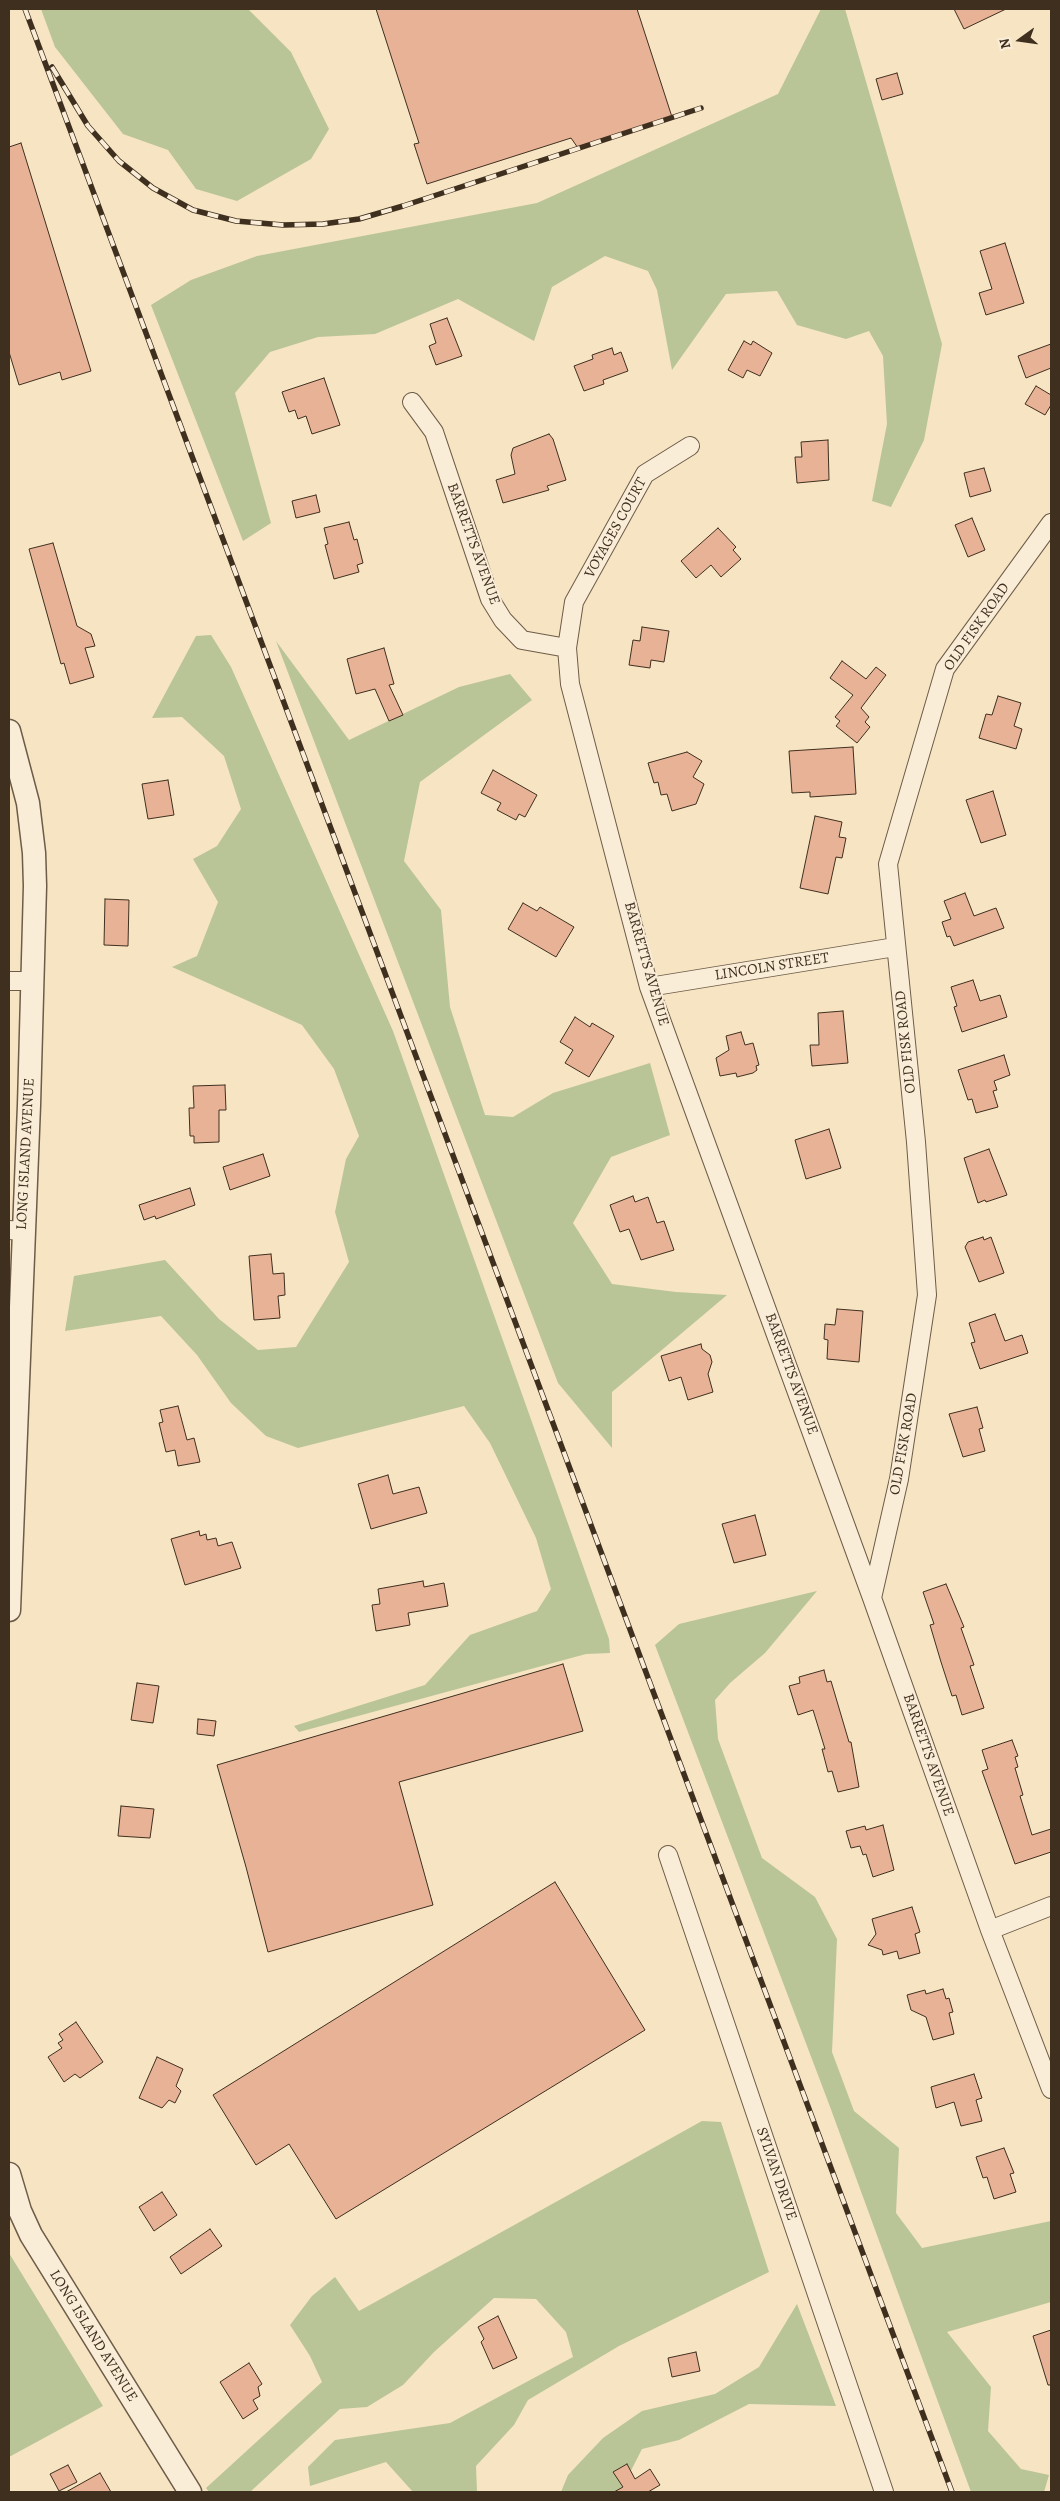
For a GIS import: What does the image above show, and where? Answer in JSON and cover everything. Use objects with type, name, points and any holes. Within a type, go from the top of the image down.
[{"type":"street","name":"BARRETTS AVENUE","points":[[412,402],[434,432],[490,599],[502,620],[522,640],[566,648]]},
{"type":"street","name":"VOYAGES COURT","points":[[574,602],[645,474],[690,446]]},
{"type":"street","name":"OLD FISK ROAD","points":[[872,1598],[899,1479],[927,1295],[916,1142],[888,864],[944,669],[1051,524]]},
{"type":"street","name":"BARRETTS AVENUE","points":[[574,602],[566,648],[570,684],[650,987],[872,1598],[990,1930],[1051,2089]]},
{"type":"street","name":"LONG ISLAND AVENUE","points":[[9,731],[24,780],[32,829],[35,886],[29,1105],[16,1231],[9,1610]]},
{"type":"street","name":"LINCOLN STREET","points":[[650,987],[895,947]]},
{"type":"street","points":[[9,980],[32,981]]},
{"type":"street","name":"SYLVAN DRIVE","points":[[668,1855],[884,2492]]},
{"type":"street","points":[[990,1930],[1051,1906]]},
{"type":"street","name":"LONG ISLAND AVENUE","points":[[9,2174],[20,2211],[31,2235],[190,2492]]},
{"type":"green space","points":[[41,9],[248,9],[291,52],[329,129],[311,159],[237,201],[196,189],[168,150],[123,134],[55,47]]},
{"type":"green space","points":[[821,9],[845,9],[942,344],[924,440],[891,507],[872,501],[887,424],[883,356],[869,331],[846,339],[797,325],[777,291],[726,294],[672,370],[657,290],[648,271],[605,256],[552,287],[534,341],[458,299],[375,334],[318,337],[270,352],[235,393],[271,523],[243,541],[151,305],[191,280],[257,256],[537,203],[778,94]]},
{"type":"green space","points":[[211,635],[231,667],[393,1031],[609,1639],[610,1653],[586,1654],[299,1732],[294,1726],[425,1685],[470,1635],[537,1611],[551,1589],[536,1538],[490,1443],[464,1406],[298,1448],[266,1436],[231,1403],[197,1355],[161,1316],[65,1331],[74,1276],[165,1260],[219,1319],[258,1350],[296,1347],[349,1262],[335,1212],[346,1159],[359,1136],[334,1069],[302,1025],[172,967],[197,956],[218,902],[193,859],[217,846],[241,809],[224,756],[182,717],[152,718],[196,636]]},
{"type":"green space","points":[[276,641],[349,740],[459,687],[510,674],[532,700],[420,782],[404,861],[441,910],[450,1007],[485,1115],[513,1117],[553,1093],[650,1063],[670,1135],[611,1157],[573,1223],[612,1284],[676,1292],[727,1295],[612,1392],[612,1448],[558,1383]]},
{"type":"green space","points":[[817,1591],[765,1653],[730,1683],[715,1700],[718,1739],[762,1858],[815,1897],[837,1939],[832,2052],[854,2111],[899,2148],[896,2213],[922,2248],[1051,2221],[1051,2302],[947,2332],[991,2387],[988,2431],[1021,2469],[1049,2475],[1044,2492],[971,2492],[829,2104],[655,1645],[679,1624]]},
{"type":"green space","points":[[702,2121],[721,2122],[769,2272],[619,2346],[528,2400],[514,2425],[476,2466],[477,2492],[413,2492],[386,2462],[310,2486],[308,2467],[335,2440],[450,2423],[573,2357],[566,2332],[536,2299],[494,2298],[434,2352],[403,2385],[367,2407],[340,2409],[250,2492],[209,2492],[206,2488],[322,2382],[310,2356],[290,2325],[312,2296],[335,2277],[359,2311]]},
{"type":"green space","points":[[9,2253],[103,2406],[9,2457]]},
{"type":"green space","points":[[797,2304],[836,2406],[749,2404],[679,2440],[642,2449],[620,2492],[561,2492],[568,2475],[603,2438],[642,2411],[715,2394],[759,2367]]},
{"type":"building","points":[[376,9],[637,9],[672,117],[578,148],[571,138],[427,184],[414,144],[419,143]]},
{"type":"building","points":[[954,9],[1006,9],[964,29]]},
{"type":"building","points":[[897,73],[903,94],[882,100],[876,79]]},
{"type":"building","points":[[21,143],[91,371],[62,380],[60,372],[19,385],[9,352],[9,147]]},
{"type":"building","points":[[1005,243],[1024,303],[986,315],[979,293],[992,289],[980,251]]},
{"type":"building","points":[[447,318],[462,356],[436,365],[429,346],[436,343],[430,324]]},
{"type":"building","points":[[744,341],[751,345],[753,341],[772,353],[760,376],[747,370],[743,378],[728,370]]},
{"type":"building","points":[[1051,344],[1051,368],[1026,378],[1018,356]]},
{"type":"building","points":[[612,348],[614,355],[621,352],[628,371],[603,380],[604,384],[584,391],[574,366],[593,359],[592,355]]},
{"type":"building","points":[[324,378],[340,425],[312,434],[306,416],[298,419],[295,410],[289,412],[282,392]]},
{"type":"building","points":[[1036,386],[1051,395],[1051,405],[1045,415],[1025,404]]},
{"type":"building","points":[[549,434],[553,439],[566,480],[547,486],[549,490],[503,503],[496,480],[515,474],[511,455],[513,448]]},
{"type":"building","points":[[828,440],[829,480],[797,483],[795,457],[802,457],[801,442]]},
{"type":"building","points":[[984,468],[991,491],[970,497],[964,473]]},
{"type":"building","points":[[316,495],[320,512],[296,518],[292,501]]},
{"type":"building","points":[[972,518],[985,550],[968,557],[955,525]]},
{"type":"building","points":[[349,522],[354,540],[357,539],[363,563],[357,565],[359,572],[334,579],[325,545],[328,544],[324,528]]},
{"type":"building","points":[[718,528],[736,547],[733,550],[741,559],[721,577],[711,565],[696,578],[681,561]]},
{"type":"building","points":[[53,543],[77,626],[91,634],[95,646],[85,648],[94,677],[70,684],[64,663],[61,664],[29,549]]},
{"type":"building","points":[[642,627],[669,631],[664,662],[651,660],[650,668],[629,665],[633,640],[640,641]]},
{"type":"building","points":[[384,648],[394,684],[389,685],[403,715],[389,721],[375,689],[356,694],[347,659]]},
{"type":"building","points":[[842,661],[866,679],[876,667],[886,675],[861,708],[869,717],[865,722],[870,727],[857,743],[836,726],[840,721],[835,717],[853,695],[830,678]]},
{"type":"building","points":[[998,696],[1021,703],[1014,726],[1022,729],[1016,749],[979,738],[986,714],[992,715]]},
{"type":"building","points":[[853,747],[856,794],[810,797],[810,792],[792,793],[789,751]]},
{"type":"building","points":[[687,752],[702,761],[693,777],[704,784],[696,804],[672,811],[667,794],[661,795],[658,782],[654,783],[648,763]]},
{"type":"building","points":[[493,770],[537,795],[525,817],[519,814],[516,820],[497,810],[501,803],[481,793]]},
{"type":"building","points":[[168,780],[174,815],[148,819],[142,784]]},
{"type":"building","points":[[993,791],[1006,835],[981,843],[966,800]]},
{"type":"building","points":[[815,816],[842,822],[839,837],[846,838],[842,858],[836,857],[828,894],[800,888]]},
{"type":"building","points":[[965,893],[974,916],[996,908],[1004,928],[954,946],[950,936],[947,937],[942,922],[951,919],[944,901]]},
{"type":"building","points":[[105,899],[129,900],[128,946],[104,945]]},
{"type":"building","points":[[523,903],[537,911],[540,907],[574,927],[556,957],[508,929]]},
{"type":"building","points":[[973,980],[980,1001],[1000,995],[1007,1017],[962,1032],[954,1007],[957,1006],[951,987]]},
{"type":"building","points":[[843,1011],[848,1063],[812,1066],[810,1045],[819,1045],[818,1013]]},
{"type":"building","points":[[575,1017],[590,1027],[592,1023],[614,1036],[589,1077],[565,1063],[573,1050],[560,1042]]},
{"type":"building","points":[[741,1032],[745,1045],[753,1043],[759,1065],[756,1066],[757,1070],[753,1073],[737,1077],[736,1073],[720,1076],[716,1058],[729,1050],[726,1036]]},
{"type":"building","points":[[1004,1055],[1010,1075],[994,1081],[997,1090],[993,1091],[998,1107],[976,1113],[972,1099],[968,1100],[958,1070]]},
{"type":"building","points":[[225,1085],[226,1110],[219,1110],[219,1142],[194,1143],[194,1136],[190,1136],[189,1108],[194,1108],[193,1086]]},
{"type":"building","points":[[829,1129],[841,1168],[806,1179],[795,1140]]},
{"type":"building","points":[[989,1149],[1007,1195],[978,1203],[964,1158]]},
{"type":"building","points":[[263,1154],[270,1176],[230,1190],[223,1167]]},
{"type":"building","points":[[190,1188],[195,1205],[156,1219],[155,1216],[144,1220],[139,1205]]},
{"type":"building","points":[[633,1196],[635,1202],[648,1197],[657,1223],[664,1221],[674,1250],[641,1260],[629,1229],[620,1232],[610,1205]]},
{"type":"building","points":[[983,1237],[984,1240],[991,1237],[1004,1273],[979,1282],[965,1247],[968,1242]]},
{"type":"building","points":[[271,1254],[273,1274],[284,1273],[285,1295],[278,1296],[280,1318],[254,1320],[249,1256]]},
{"type":"building","points":[[837,1309],[863,1311],[859,1362],[827,1359],[828,1340],[824,1339],[825,1324],[835,1325]]},
{"type":"building","points":[[995,1314],[1005,1341],[1022,1335],[1028,1353],[980,1369],[971,1343],[975,1342],[969,1323]]},
{"type":"building","points":[[701,1344],[702,1349],[710,1355],[712,1362],[708,1374],[713,1392],[688,1400],[681,1377],[669,1381],[661,1356]]},
{"type":"building","points":[[178,1406],[187,1440],[194,1438],[200,1462],[178,1466],[175,1450],[166,1452],[159,1423],[163,1422],[160,1410]]},
{"type":"building","points":[[977,1407],[983,1428],[979,1429],[985,1451],[963,1457],[949,1414]]},
{"type":"building","points":[[388,1475],[393,1494],[419,1487],[427,1513],[371,1529],[358,1484]]},
{"type":"building","points":[[755,1515],[766,1555],[734,1563],[722,1524]]},
{"type":"building","points":[[199,1531],[200,1536],[206,1534],[207,1540],[216,1538],[218,1546],[232,1542],[241,1568],[185,1585],[171,1539]]},
{"type":"building","points":[[423,1581],[424,1587],[444,1583],[448,1606],[408,1613],[410,1625],[376,1631],[372,1605],[380,1604],[378,1589]]},
{"type":"building","points":[[946,1584],[964,1627],[961,1628],[974,1665],[970,1666],[984,1708],[962,1715],[956,1695],[952,1696],[941,1662],[930,1625],[934,1624],[923,1592]]},
{"type":"building","points":[[563,1664],[583,1731],[399,1782],[433,1905],[268,1952],[217,1765]]},
{"type":"building","points":[[824,1670],[827,1682],[831,1681],[849,1742],[851,1742],[859,1787],[838,1792],[832,1771],[828,1772],[822,1749],[825,1749],[813,1710],[798,1715],[789,1686],[800,1683],[799,1677]]},
{"type":"building","points":[[137,1683],[159,1686],[153,1723],[131,1720]]},
{"type":"building","points":[[198,1719],[216,1721],[214,1736],[197,1734]]},
{"type":"building","points":[[1012,1740],[1018,1756],[1015,1757],[1018,1767],[1015,1768],[1023,1795],[1020,1796],[1032,1835],[1051,1829],[1051,1852],[1015,1864],[982,1771],[988,1769],[982,1750]]},
{"type":"building","points":[[121,1806],[154,1809],[150,1838],[118,1836]]},
{"type":"building","points":[[883,1825],[894,1870],[873,1877],[866,1854],[863,1855],[860,1846],[851,1848],[846,1831],[865,1826],[866,1830]]},
{"type":"building","points":[[555,1882],[645,2030],[336,2219],[289,2144],[256,2165],[213,2095]]},
{"type":"building","points":[[912,1907],[920,1932],[915,1934],[920,1953],[899,1959],[897,1951],[883,1955],[882,1950],[868,1945],[876,1934],[872,1919]]},
{"type":"building","points":[[943,1989],[946,1999],[949,1998],[953,2012],[949,2013],[954,2034],[933,2040],[926,2017],[911,2010],[907,1995],[925,1990],[926,1994]]},
{"type":"building","points":[[76,2022],[103,2062],[80,2078],[75,2074],[64,2082],[48,2057],[62,2048],[58,2043],[63,2040],[59,2034]]},
{"type":"building","points":[[157,2057],[183,2069],[176,2086],[181,2091],[175,2103],[169,2100],[162,2108],[139,2098]]},
{"type":"building","points":[[974,2074],[982,2098],[976,2100],[982,2121],[961,2126],[954,2102],[936,2108],[931,2087]]},
{"type":"building","points":[[1004,2148],[1014,2173],[1010,2174],[1016,2192],[994,2199],[987,2177],[983,2178],[976,2157]]},
{"type":"building","points":[[162,2192],[177,2215],[154,2231],[139,2207]]},
{"type":"building","points":[[210,2229],[222,2246],[181,2274],[170,2257]]},
{"type":"building","points":[[498,2316],[517,2358],[493,2369],[481,2342],[484,2339],[478,2327]]},
{"type":"building","points":[[1051,2330],[1051,2385],[1048,2385],[1033,2336]]},
{"type":"building","points":[[696,2352],[700,2371],[672,2377],[668,2358]]},
{"type":"building","points":[[249,2363],[262,2384],[258,2387],[260,2396],[253,2400],[258,2409],[243,2419],[220,2382]]},
{"type":"building","points":[[627,2464],[635,2479],[650,2469],[660,2485],[648,2492],[614,2492],[623,2487],[613,2472]]},
{"type":"building","points":[[68,2465],[77,2482],[59,2491],[50,2474]]},
{"type":"building","points":[[100,2473],[111,2492],[66,2492]]},
{"type":"railway","points":[[25,9],[952,2492]]},
{"type":"railway","points":[[52,67],[88,126],[119,161],[153,188],[193,210],[236,221],[283,225],[323,224],[359,219],[701,108]]}]
